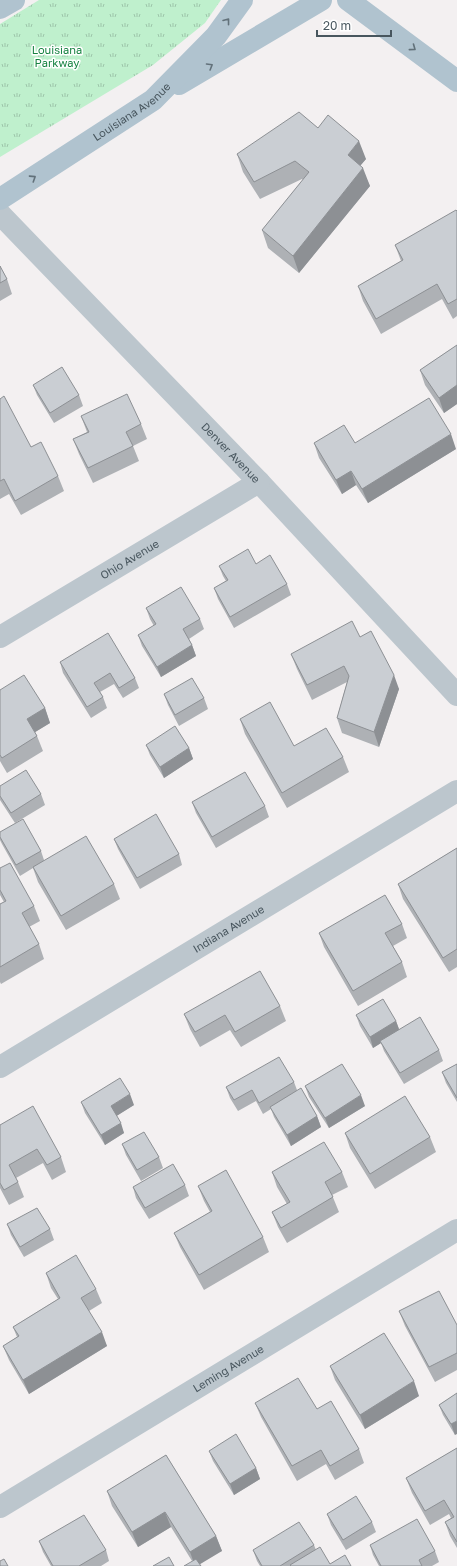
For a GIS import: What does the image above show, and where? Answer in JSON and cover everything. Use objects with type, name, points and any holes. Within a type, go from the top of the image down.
[{"type":"main road","points":[[0,8],[14,0]]},
{"type":"main road","name":"Louisiana Avenue","points":[[0,199],[152,100],[216,36],[242,0]]},
{"type":"main road","points":[[152,100],[322,0]]},
{"type":"main road","points":[[348,0],[457,80]]},
{"type":"street","name":"Denver Avenue","points":[[0,214],[259,482],[457,695]]},
{"type":"street","name":"Ohio Avenue","points":[[0,637],[259,482]]},
{"type":"street","name":"Indiana Avenue","points":[[0,1067],[457,791]]},
{"type":"street","name":"Leming Avenue","points":[[0,1507],[457,1230]]},
{"type":"green space","name":"Louisiana Parkway","points":[[39,0],[221,0],[205,23],[153,65],[0,157],[0,24]]},
{"type":"building","points":[[299,112],[318,128],[328,115],[359,141],[348,155],[363,168],[293,256],[262,230],[309,172],[295,161],[254,182],[237,154]]},
{"type":"building","points":[[456,210],[457,299],[448,304],[437,284],[376,319],[358,286],[403,260],[395,245]]},
{"type":"building","points":[[0,266],[7,279],[0,283]]},
{"type":"building","points":[[457,345],[457,385],[439,398],[420,370]]},
{"type":"building","points":[[62,367],[79,395],[50,413],[33,385]]},
{"type":"building","points":[[127,394],[141,424],[126,432],[133,446],[88,468],[73,439],[89,432],[81,416]]},
{"type":"building","points":[[4,396],[31,447],[41,442],[58,476],[15,501],[4,479],[0,481],[0,399]]},
{"type":"building","points":[[429,398],[451,434],[362,489],[351,471],[336,480],[314,443],[344,425],[355,443]]},
{"type":"building","points":[[248,549],[256,564],[270,555],[287,584],[230,617],[214,588],[228,580],[219,566]]},
{"type":"building","points":[[181,587],[200,619],[183,629],[192,645],[157,667],[138,635],[156,624],[146,608]]},
{"type":"building","points":[[352,621],[360,637],[371,631],[394,675],[374,732],[337,718],[349,676],[344,666],[307,685],[291,654]]},
{"type":"building","points":[[108,633],[135,678],[119,688],[110,673],[94,683],[103,697],[87,707],[60,662]]},
{"type":"building","points":[[24,675],[45,708],[27,719],[37,736],[2,758],[0,755],[0,690]]},
{"type":"building","points":[[192,678],[204,698],[175,715],[164,694]]},
{"type":"building","points":[[270,702],[294,746],[326,728],[343,757],[282,793],[240,719]]},
{"type":"building","points":[[175,726],[189,748],[160,767],[146,745]]},
{"type":"building","points":[[26,770],[41,794],[11,813],[0,796],[0,786]]},
{"type":"building","points":[[245,772],[265,806],[212,837],[192,802]]},
{"type":"building","points":[[156,814],[179,854],[137,878],[114,839]]},
{"type":"building","points":[[23,819],[41,851],[16,865],[0,837],[0,832]]},
{"type":"building","points":[[86,836],[114,884],[61,916],[33,867]]},
{"type":"building","points":[[457,848],[457,949],[443,958],[398,884]]},
{"type":"building","points":[[10,863],[34,906],[22,913],[39,944],[0,967],[0,904],[6,901],[0,890],[0,868]]},
{"type":"building","points":[[385,895],[402,924],[385,933],[402,962],[353,991],[319,933]]},
{"type":"building","points":[[260,971],[280,1006],[235,1032],[225,1015],[195,1032],[184,1014]]},
{"type":"building","points":[[383,999],[396,1021],[370,1037],[356,1015]]},
{"type":"building","points":[[420,1017],[439,1050],[400,1073],[380,1041]]},
{"type":"building","points":[[279,1057],[294,1082],[259,1103],[252,1090],[234,1100],[226,1087]]},
{"type":"building","points":[[342,1064],[361,1095],[325,1118],[305,1086]]},
{"type":"building","points":[[457,1064],[457,1098],[442,1072]]},
{"type":"building","points":[[120,1078],[130,1094],[111,1106],[121,1123],[101,1135],[81,1102]]},
{"type":"building","points":[[301,1088],[317,1116],[287,1135],[270,1107]]},
{"type":"building","points":[[405,1096],[430,1137],[370,1174],[345,1133]]},
{"type":"building","points":[[33,1106],[61,1157],[47,1165],[37,1149],[9,1165],[18,1182],[4,1190],[0,1183],[0,1125]]},
{"type":"building","points":[[144,1132],[159,1157],[137,1170],[122,1144]]},
{"type":"building","points":[[324,1142],[342,1172],[325,1182],[333,1197],[281,1228],[272,1212],[290,1202],[272,1172]]},
{"type":"building","points":[[173,1164],[185,1185],[145,1208],[133,1187]]},
{"type":"building","points":[[226,1170],[263,1237],[199,1275],[174,1233],[212,1211],[198,1186]]},
{"type":"building","points":[[37,1208],[50,1229],[20,1247],[7,1224]]},
{"type":"building","points":[[76,1255],[96,1289],[81,1298],[102,1332],[23,1380],[3,1346],[19,1336],[13,1327],[60,1298],[46,1273]]},
{"type":"building","points":[[439,1291],[457,1325],[457,1353],[429,1367],[399,1311]]},
{"type":"building","points":[[384,1333],[414,1381],[360,1415],[330,1366]]},
{"type":"building","points":[[298,1378],[317,1409],[331,1401],[359,1449],[330,1466],[321,1450],[292,1466],[255,1403]]},
{"type":"building","points":[[457,1393],[457,1421],[451,1424],[439,1405]]},
{"type":"building","points":[[236,1434],[256,1468],[230,1484],[209,1451]]},
{"type":"building","points":[[457,1448],[457,1542],[445,1522],[454,1517],[444,1500],[425,1511],[406,1478]]},
{"type":"building","points":[[166,1455],[216,1536],[190,1552],[165,1512],[132,1532],[107,1491]]},
{"type":"building","points":[[356,1496],[372,1522],[343,1540],[327,1514]]},
{"type":"building","points":[[84,1515],[106,1550],[79,1566],[53,1566],[39,1541]]},
{"type":"building","points":[[417,1519],[435,1551],[419,1560],[422,1566],[381,1566],[370,1545]]},
{"type":"building","points":[[299,1522],[314,1545],[280,1566],[262,1566],[253,1550]]},
{"type":"building","points":[[320,1547],[330,1564],[345,1555],[351,1566],[290,1565]]},
{"type":"building","points":[[169,1557],[174,1566],[153,1566]]},
{"type":"building","points":[[4,1559],[8,1566],[0,1566],[0,1561]]},
{"type":"building","points":[[196,1559],[201,1566],[184,1566]]}]
